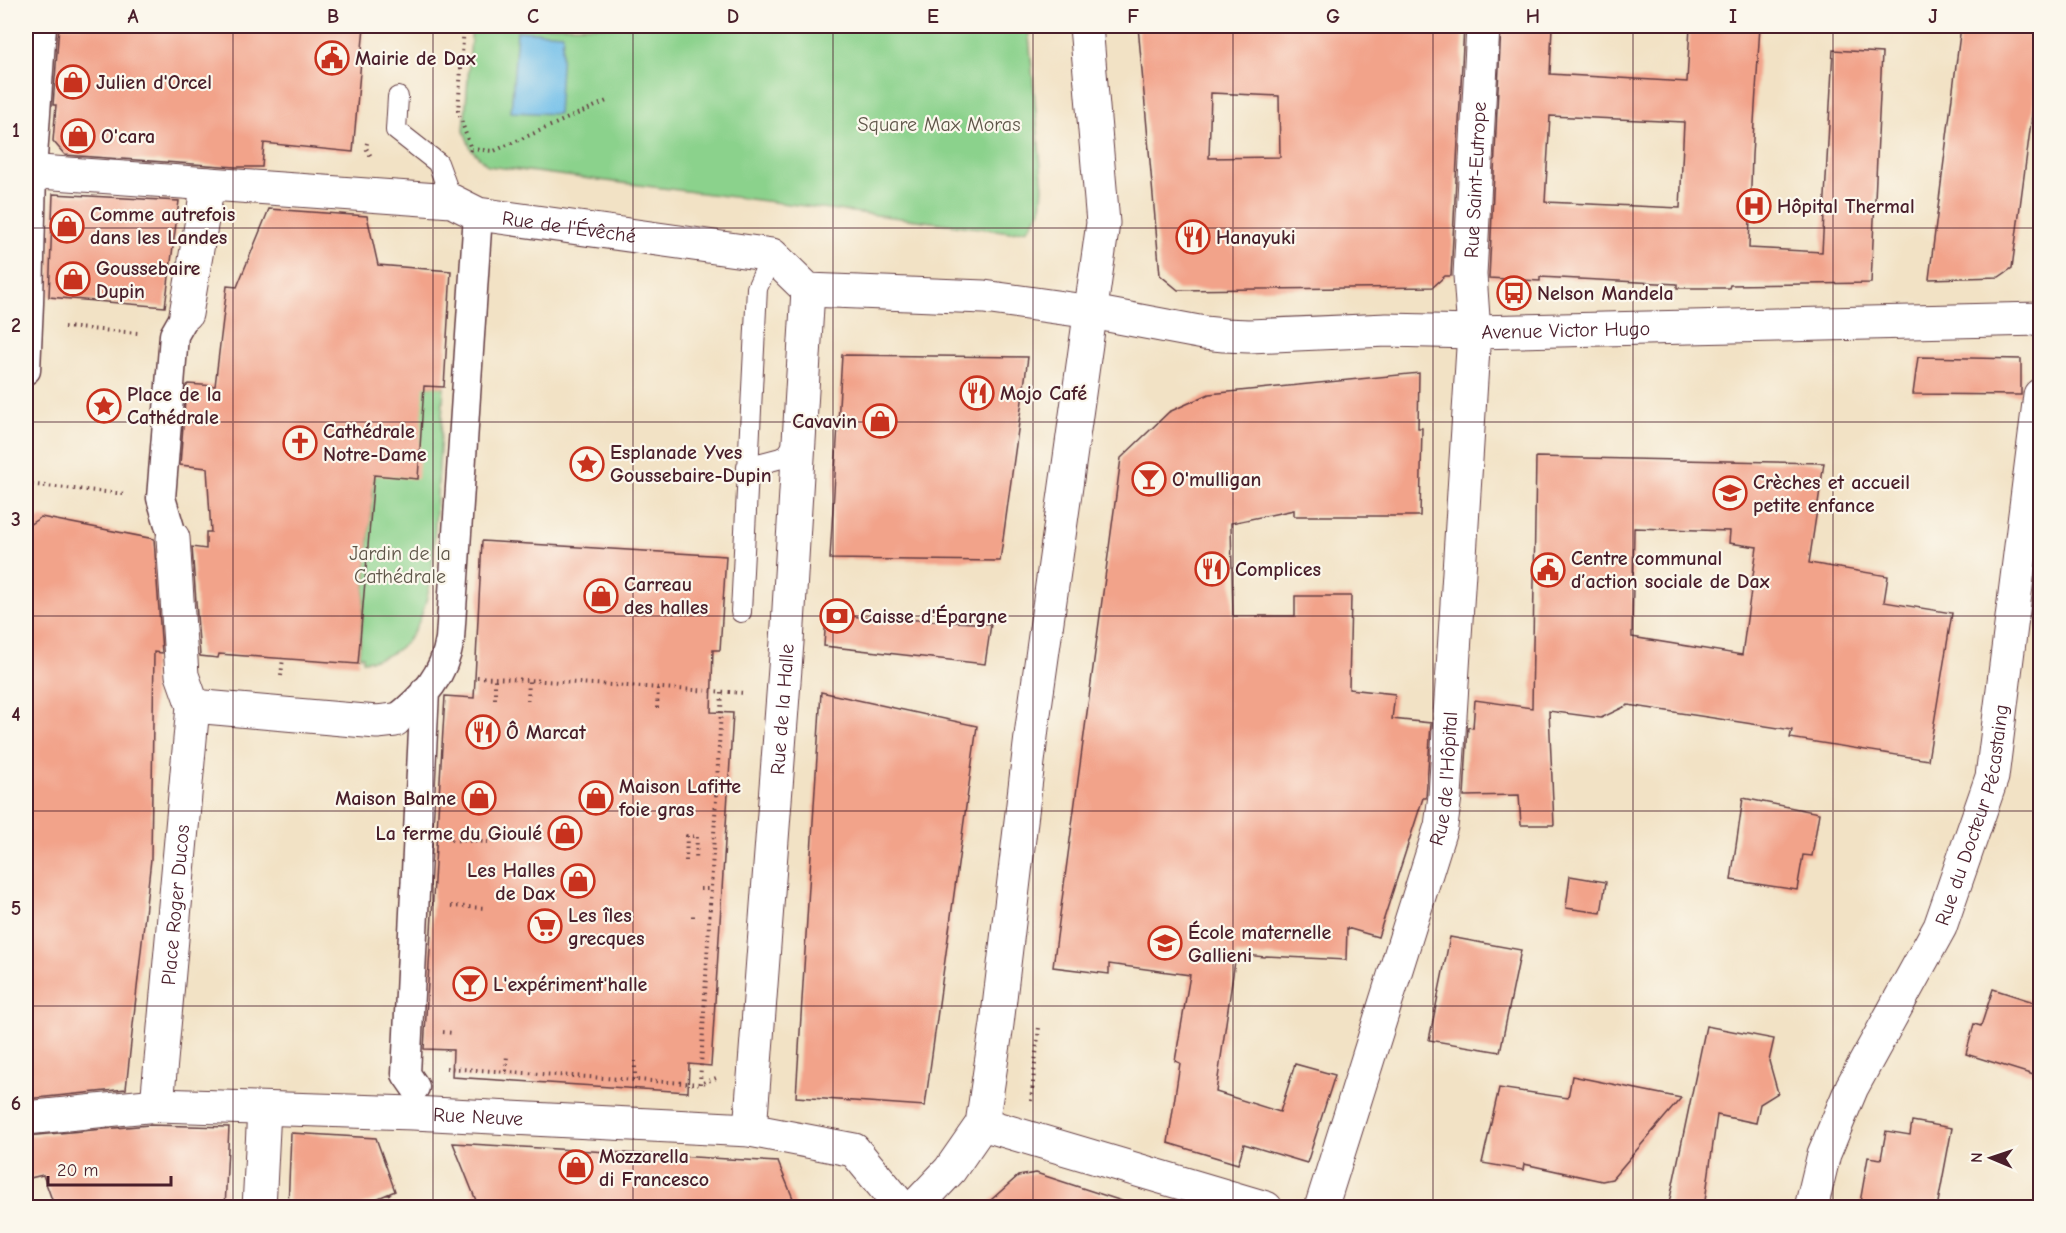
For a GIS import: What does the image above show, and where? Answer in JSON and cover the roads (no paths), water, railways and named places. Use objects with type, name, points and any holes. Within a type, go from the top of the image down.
[{"type":"street","points":[[26,370],[29,171],[42,26]]},
{"type":"street","points":[[914,1208],[950,1170],[982,1124],[998,1012],[1032,728],[1103,223],[1086,26]]},
{"type":"street","name":"Rue Saint-Eutrope","points":[[1474,332],[1470,275],[1484,26]]},
{"type":"street","name":"Rue de l'Évêché","points":[[29,171],[208,184],[465,208],[772,255]]},
{"type":"street","points":[[173,538],[161,498],[180,324],[208,184]]},
{"type":"street","points":[[193,705],[377,722],[395,720],[411,708],[438,675],[447,659],[451,627],[465,208]]},
{"type":"street","points":[[772,255],[808,290],[984,297],[1092,312]]},
{"type":"street","name":"Rue de la Halle","points":[[750,1130],[780,738],[808,290]]},
{"type":"street","name":"Avenue Victor Hugo","points":[[1092,312],[1204,333],[1250,336],[1387,330],[1474,332],[2040,319]]},
{"type":"street","name":"Rue de l'Hôpital","points":[[1321,1208],[1441,826],[1445,796],[1474,332]]},
{"type":"street","name":"Rue du Docteur Pécastaing","points":[[1811,1208],[1824,1154],[1852,1087],[1940,927],[1992,777],[2040,395]]},
{"type":"street","name":"Place Roger Ducos","points":[[157,1106],[193,705],[182,675],[173,538]]},
{"type":"street","points":[[414,1087],[406,1074],[425,691]]},
{"type":"street","name":"Rue Neuve","points":[[26,1118],[157,1106],[413,1113],[750,1130],[854,1150],[903,1208]]},
{"type":"street","points":[[259,1208],[264,1109]]},
{"type":"street","points":[[982,1124],[1266,1208]]},
{"type":"lane","points":[[398,97],[396,130],[438,163],[465,208]]},
{"type":"lane","points":[[741,612],[757,288],[772,255]]},
{"type":"lane","points":[[747,467],[785,457],[800,437]]},
{"type":"water","points":[[517,31],[563,34],[558,114],[511,112]]},
{"type":"place","name":"Mairie de Dax","points":[[332,58]]},
{"type":"place","name":"Julien d'Orcel","points":[[73,82]]},
{"type":"place","name":"O'cara","points":[[78,136]]},
{"type":"place","name":"Hôpital Thermal","points":[[1754,206]]},
{"type":"place","name":"Comme autrefois dans les Landes","points":[[67,226]]},
{"type":"place","name":"Hanayuki","points":[[1193,237]]},
{"type":"place","name":"Goussebaire Dupin","points":[[73,279]]},
{"type":"place","name":"Nelson Mandela","points":[[1514,293]]},
{"type":"place","name":"Mojo Café","points":[[977,393]]},
{"type":"place","name":"Place de la Cathédrale","points":[[104,406]]},
{"type":"place","name":"Cavavin","points":[[880,421]]},
{"type":"place","name":"Cathédrale Notre-Dame","points":[[300,443]]},
{"type":"place","name":"Esplanade Yves Goussebaire-Dupin","points":[[587,464]]},
{"type":"place","name":"O'mulligan","points":[[1149,479]]},
{"type":"place","name":"Crèches et accueil petite enfance","points":[[1730,493]]},
{"type":"place","name":"Complices","points":[[1212,569]]},
{"type":"place","name":"Centre communal d’action sociale de Dax","points":[[1548,570]]},
{"type":"place","name":"Carreau des halles","points":[[601,596]]},
{"type":"place","name":"Caisse d'Épargne","points":[[837,616]]},
{"type":"place","name":"Ô Marcat","points":[[483,732]]},
{"type":"place","name":"Maison Balme","points":[[479,798]]},
{"type":"place","name":"Maison Lafitte foie gras","points":[[596,798]]},
{"type":"place","name":"La ferme du Gioulé","points":[[565,833]]},
{"type":"place","name":"Les Halles de Dax","points":[[578,881]]},
{"type":"place","name":"Les îles grecques","points":[[545,926]]},
{"type":"place","name":"École maternelle Gallieni","points":[[1165,943]]},
{"type":"place","name":"L'expériment'halle","points":[[470,984]]},
{"type":"place","name":"Mozzarella di Francesco","points":[[576,1167]]},
{"type":"park label","name":"Square Max Moras","points":[[939,124]]},
{"type":"park label","name":"Jardin de la Cathédrale","points":[[400,564]]}]
